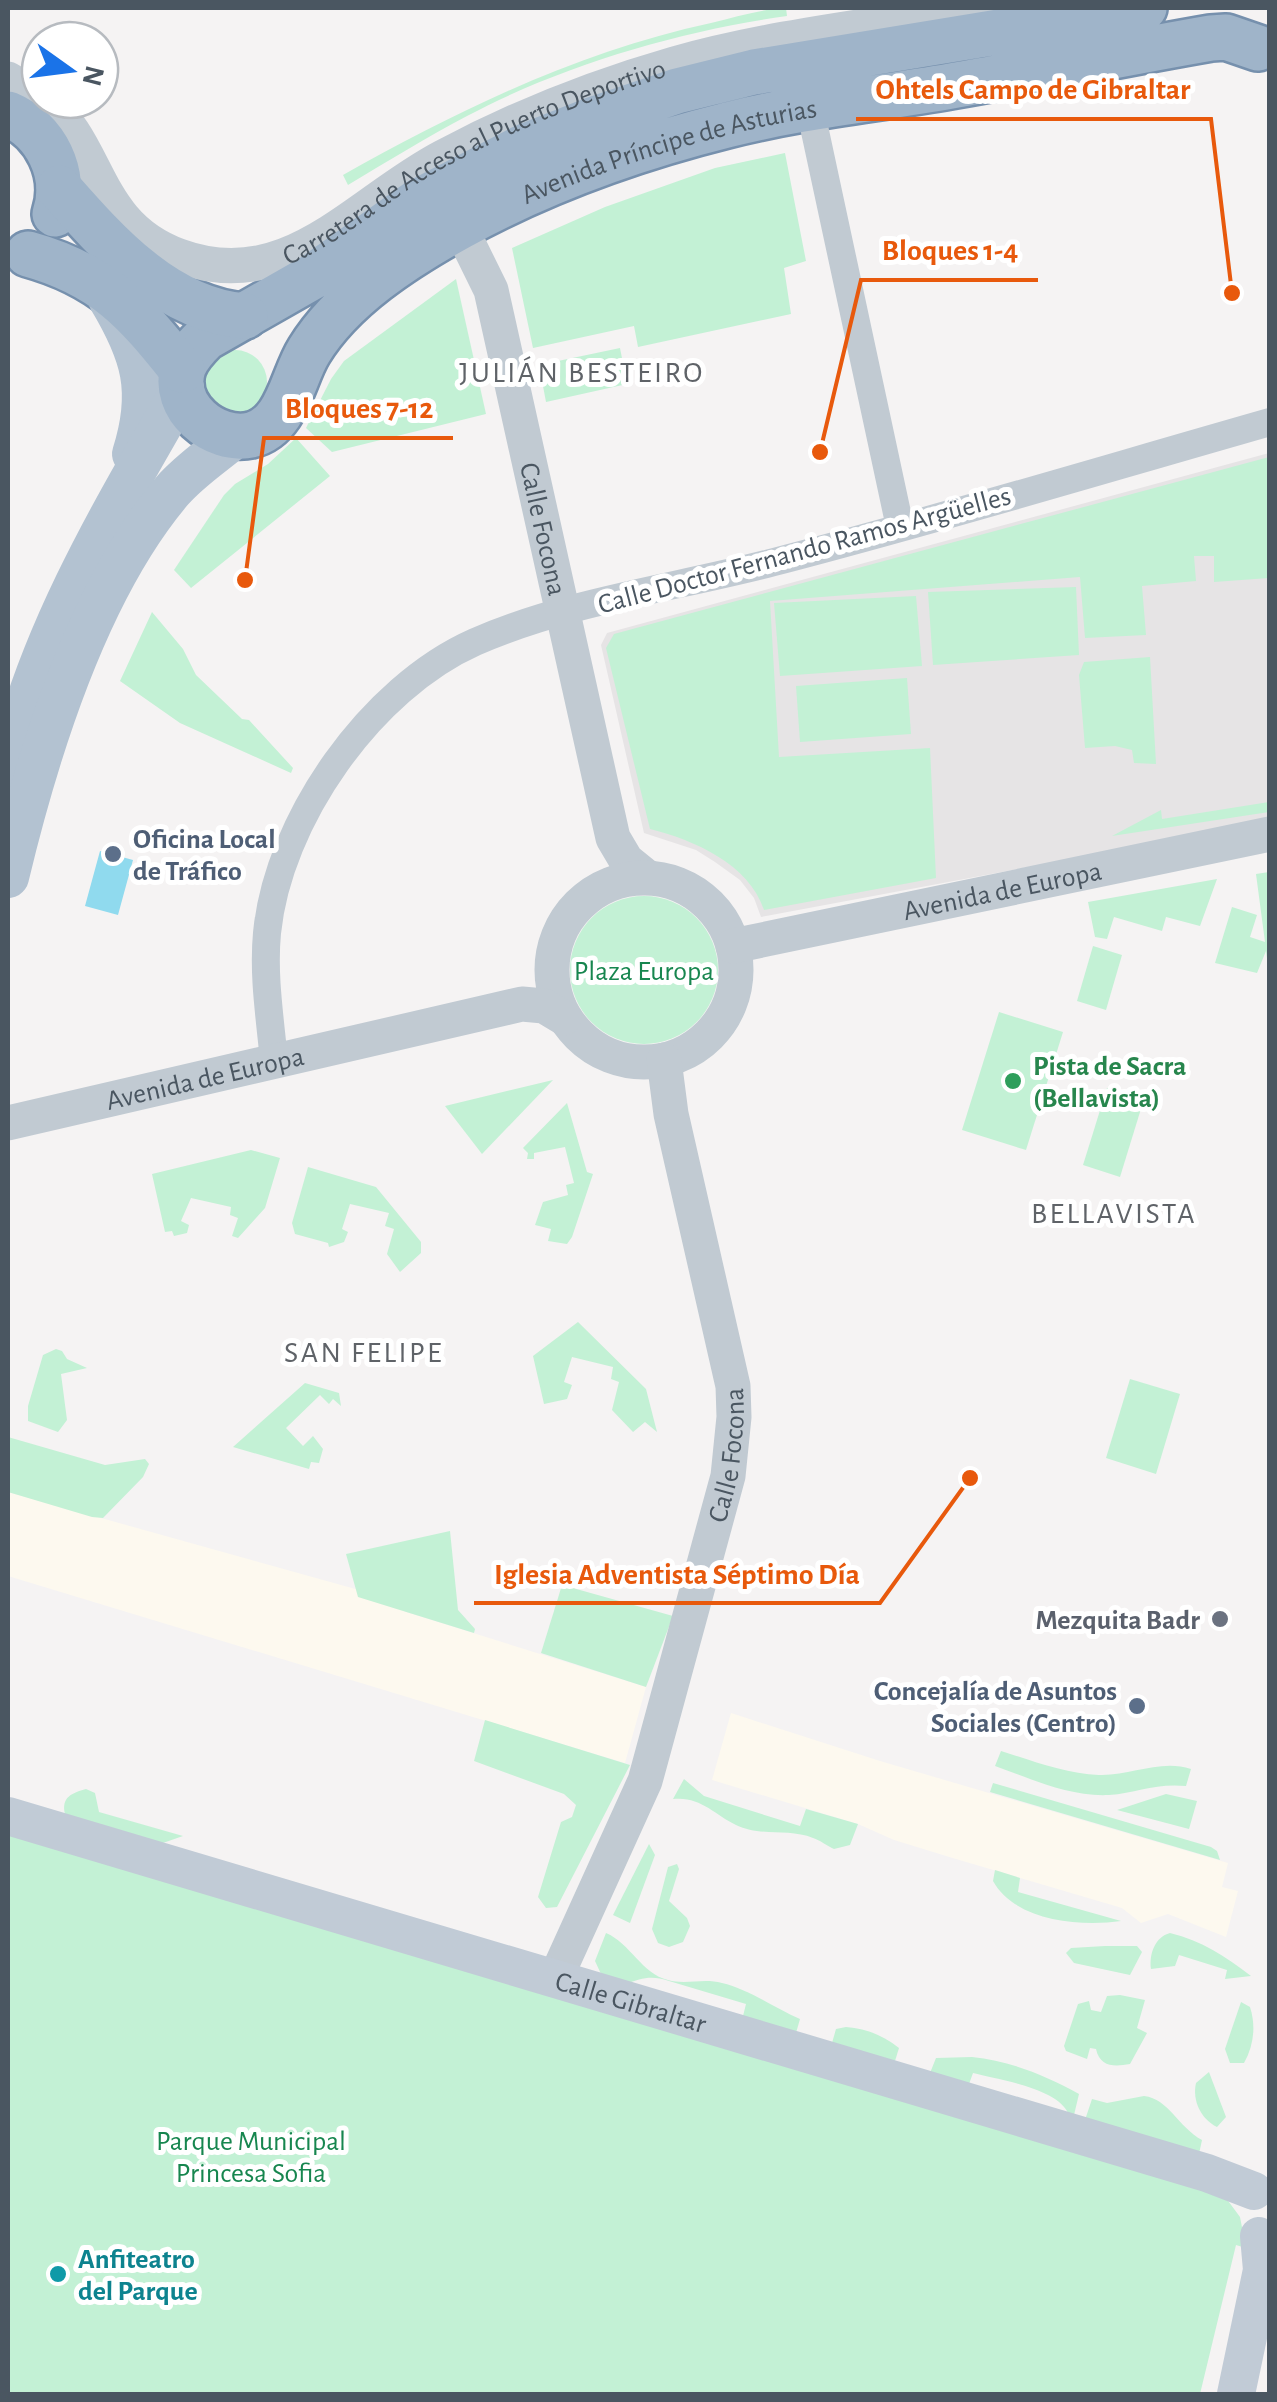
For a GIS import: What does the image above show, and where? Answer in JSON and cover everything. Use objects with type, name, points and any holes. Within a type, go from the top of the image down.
[{"type":"highway","name":"Avenida Príncipe de Asturias","points":[[182,379],[191,352],[205,338],[312,277],[417,202],[523,146],[677,91],[754,72],[1144,8]]},
{"type":"highway","points":[[1238,8],[1247,35],[1264,52]]},
{"type":"highway","name":"Avenida Príncipe de Asturias","points":[[236,436],[261,431],[283,409],[308,351],[333,318],[396,268],[460,227],[609,160],[728,124],[1212,38],[1226,37],[1264,52]]},
{"type":"highway","points":[[8,114],[35,131],[48,147],[59,188],[51,224],[18,260]]},
{"type":"highway","points":[[59,188],[107,240],[176,296],[212,310],[245,316]]},
{"type":"highway","points":[[18,260],[78,271],[102,286],[129,308],[182,379],[191,410],[200,422],[216,432],[236,436]]},
{"type":"main road","points":[[102,286],[132,340],[144,384],[136,444],[115,508]]},
{"type":"main road","name":"Avenida Príncipe de Asturias","points":[[8,767],[20,716],[51,632],[182,379]]},
{"type":"main road","name":"Avenida Príncipe de Asturias","points":[[8,877],[58,709],[116,577],[173,490],[236,436]]},
{"type":"main road","name":"Calle Gibraltar","points":[[8,1816],[1207,2173],[1262,2179]]},
{"type":"main road","points":[[1236,2394],[1262,2270],[1264,2241],[1253,2223],[1262,2179]]},
{"type":"street","name":"Carretera de Acceso al Puerto Deportivo","points":[[66,120],[99,185],[136,232],[175,254],[218,266],[261,264],[292,254],[438,159],[512,122],[581,94],[676,64],[753,46],[980,8]]},
{"type":"street","points":[[810,108],[900,527]]},
{"type":"street","name":"Calle Focona","points":[[460,227],[490,290],[613,838],[611,860],[599,889]]},
{"type":"street","name":"Calle Doctor Fernando Ramos Argüelles","points":[[274,1061],[266,982],[268,930],[278,882],[318,787],[342,751],[422,674],[474,642],[563,612],[773,562],[1270,422]]},
{"type":"street","name":"Avenida de Europa","points":[[733,946],[1270,834]]},
{"type":"street","name":"Calle Focona","points":[[613,838],[626,860],[647,877]]},
{"type":"street","points":[[647,877],[685,886],[702,897],[726,928],[733,946],[736,971],[723,1018],[708,1037],[684,1054],[664,1060],[641,1063],[605,1054],[578,1036],[564,1018],[555,996],[551,970],[554,945],[565,921],[599,889],[627,878],[647,877]]},
{"type":"street","points":[[522,1004],[537,992],[551,970]]},
{"type":"street","points":[[522,1004],[544,1006],[564,1018]]},
{"type":"street","name":"Avenida de Europa","points":[[8,1123],[522,1004]]},
{"type":"street","name":"Calle Focona","points":[[556,1977],[645,1781],[728,1476],[734,1402],[671,1114],[664,1060]]},
{"type":"shaded area","points":[[1269,453],[1269,822],[761,917],[754,898],[740,880],[715,862],[696,850],[644,833],[601,645],[607,633]]},
{"type":"shaded area","points":[[8,1492],[359,1590],[406,1612],[646,1687],[625,1763],[8,1576]]},
{"type":"shaded area","points":[[731,1713],[1228,1863],[1222,1887],[1238,1891],[1226,1937],[1168,1914],[1141,1923],[1122,1908],[894,1840],[858,1824],[712,1780]]},
{"type":"green space","points":[[786,8],[787,16],[664,41],[542,81],[467,116],[348,185],[343,175],[476,106],[568,66],[662,35]]},
{"type":"green space","points":[[785,153],[806,261],[784,268],[791,314],[638,347],[634,326],[533,348],[512,248],[605,207],[715,168]]},
{"type":"green space","points":[[456,279],[486,414],[332,452],[306,428],[331,379],[344,361]]},
{"type":"green space","points":[[620,348],[627,384],[546,402],[539,365]]},
{"type":"green space","points":[[235,350],[258,359],[267,382],[258,405],[235,414],[212,405],[203,382],[212,359]]},
{"type":"green space","points":[[296,438],[330,476],[191,588],[174,570],[224,495],[268,464]]},
{"type":"green space","points":[[1269,457],[1269,578],[1214,582],[1214,556],[1194,556],[1196,581],[1142,586],[1146,635],[1085,638],[1080,577],[770,601],[779,757],[930,748],[936,878],[764,910],[746,879],[718,856],[650,829],[606,648],[614,634]]},
{"type":"green space","points":[[1076,587],[1079,655],[933,665],[928,592]]},
{"type":"green space","points":[[916,596],[922,666],[780,676],[774,603]]},
{"type":"green space","points":[[152,612],[183,649],[196,675],[242,719],[249,720],[293,768],[291,773],[180,723],[120,681]]},
{"type":"green space","points":[[1150,657],[1156,764],[1134,763],[1132,750],[1115,746],[1085,748],[1079,675],[1084,662]]},
{"type":"green space","points":[[907,678],[911,734],[800,742],[796,686]]},
{"type":"green space","points":[[1269,802],[1269,812],[1112,836],[1161,810],[1162,819]]},
{"type":"green space","points":[[1269,872],[1269,973],[1266,951],[1257,973],[1215,963],[1232,907],[1257,915],[1250,937],[1265,942],[1256,874]]},
{"type":"green space","points":[[1217,879],[1200,926],[1166,917],[1162,931],[1114,917],[1107,939],[1095,937],[1088,902]]},
{"type":"green space","name":"Plaza Europa","points":[[644,896],[672,902],[696,918],[712,942],[718,970],[712,998],[696,1022],[672,1038],[644,1044],[616,1038],[592,1022],[576,998],[570,970],[576,942],[592,918],[616,902]]},
{"type":"green space","points":[[1093,946],[1122,955],[1106,1010],[1077,1001]]},
{"type":"green space","name":"Pista de Sacra (Bellavista)","points":[[999,1012],[1063,1032],[1026,1150],[962,1130]]},
{"type":"green space","points":[[553,1080],[482,1154],[445,1106]]},
{"type":"green space","points":[[1107,1088],[1144,1099],[1120,1177],[1083,1165]]},
{"type":"green space","points":[[567,1103],[587,1172],[593,1174],[567,1244],[548,1241],[551,1229],[535,1225],[543,1202],[568,1195],[566,1185],[574,1183],[565,1147],[534,1153],[534,1159],[527,1159],[523,1148]]},
{"type":"green space","points":[[251,1150],[280,1158],[265,1208],[238,1238],[232,1236],[238,1218],[230,1215],[231,1207],[191,1198],[181,1221],[189,1225],[187,1233],[174,1236],[172,1231],[165,1232],[152,1174]]},
{"type":"green space","points":[[308,1167],[376,1187],[421,1242],[421,1253],[400,1272],[387,1254],[394,1229],[385,1226],[389,1213],[350,1204],[342,1229],[348,1232],[344,1242],[329,1247],[328,1243],[295,1234],[292,1223]]},
{"type":"green space","points":[[578,1322],[646,1389],[657,1432],[645,1422],[633,1432],[612,1410],[619,1382],[611,1379],[613,1367],[572,1357],[564,1382],[572,1385],[567,1399],[544,1404],[533,1356]]},
{"type":"green space","points":[[56,1349],[87,1368],[61,1374],[67,1420],[58,1432],[28,1421],[28,1406],[43,1355]]},
{"type":"green space","points":[[1130,1379],[1180,1394],[1156,1474],[1106,1458]]},
{"type":"green space","points":[[305,1383],[339,1393],[341,1406],[333,1399],[329,1404],[320,1395],[286,1428],[303,1446],[313,1436],[323,1449],[319,1463],[311,1462],[309,1469],[233,1447]]},
{"type":"green space","points":[[8,1437],[105,1465],[145,1459],[149,1464],[143,1477],[103,1518],[92,1517],[8,1492]]},
{"type":"green space","points":[[450,1531],[458,1610],[475,1629],[474,1633],[358,1597],[346,1554]]},
{"type":"green space","points":[[562,1585],[673,1616],[646,1687],[541,1653]]},
{"type":"green space","points":[[485,1720],[630,1765],[557,1907],[546,1908],[538,1897],[561,1822],[572,1817],[576,1805],[564,1794],[474,1761]]},
{"type":"green space","points":[[1001,1751],[1087,1774],[1111,1775],[1168,1766],[1191,1769],[1186,1786],[1094,1795],[1051,1786],[995,1766]]},
{"type":"green space","points":[[684,1779],[704,1796],[800,1826],[806,1809],[858,1824],[850,1845],[834,1849],[804,1835],[745,1829],[699,1803],[673,1799]]},
{"type":"green space","points":[[993,1783],[1211,1847],[1220,1860],[990,1792]]},
{"type":"green space","points":[[86,1789],[95,1793],[99,1812],[183,1836],[160,1844],[65,1814],[69,1797]]},
{"type":"green space","points":[[1166,1794],[1197,1801],[1189,1829],[1117,1810]]},
{"type":"green space","name":"Parque Municipal Princesa Sofia","points":[[8,1834],[1223,2194],[1240,2217],[1246,2248],[1236,2245],[1200,2394],[8,2394]]},
{"type":"green space","points":[[649,1844],[655,1855],[630,1923],[613,1915]]},
{"type":"green space","points":[[677,1864],[679,1869],[669,1901],[690,1926],[683,1942],[669,1947],[658,1943],[652,1929],[668,1867]]},
{"type":"green space","points":[[995,1870],[1020,1878],[1018,1892],[1121,1921],[1068,1922],[1032,1913],[1003,1894],[993,1881]]},
{"type":"green space","points":[[606,1933],[659,1977],[732,1986],[800,2019],[796,2033],[743,2016],[746,2004],[663,1979],[647,1978],[626,1984],[601,1974],[595,1961]]},
{"type":"green space","points":[[1170,1933],[1213,1950],[1251,1976],[1225,1979],[1227,1970],[1179,1955],[1175,1966],[1151,1969],[1154,1947]]},
{"type":"green space","points":[[1137,1946],[1142,1952],[1130,1975],[1074,1963],[1066,1953],[1071,1948]]},
{"type":"green space","points":[[1107,1996],[1145,2000],[1137,2028],[1147,2033],[1130,2064],[1108,2064],[1096,2049],[1090,2048],[1087,2059],[1066,2051],[1064,2046],[1078,2004],[1089,2001],[1091,2010],[1101,2012]]},
{"type":"green space","points":[[1241,2002],[1250,2007],[1252,2042],[1244,2063],[1230,2063],[1225,2049]]},
{"type":"green space","points":[[836,2029],[868,2031],[893,2043],[899,2048],[895,2061],[832,2043]]},
{"type":"green space","points":[[972,2057],[1027,2070],[1079,2094],[1074,2115],[1069,2115],[1053,2098],[1027,2086],[973,2073],[969,2084],[930,2073],[936,2058]]},
{"type":"green space","points":[[1209,2072],[1226,2117],[1217,2127],[1202,2114],[1195,2096],[1196,2083]]},
{"type":"green space","points":[[1144,2096],[1160,2102],[1202,2140],[1199,2154],[1085,2120],[1092,2099],[1107,2103]]},
{"type":"water","points":[[100,851],[133,860],[118,915],[85,906]]},
{"type":"place","name":"Ohtels Campo de Gibraltar","points":[[1232,293]]},
{"type":"place","name":"Bloques 1-4","points":[[820,452]]},
{"type":"place","name":"Bloques 7-12","points":[[245,580]]},
{"type":"place","name":"Oficina Local de Tráfico","points":[[113,854]]},
{"type":"place","name":"Pista de Sacra (Bellavista)","points":[[1013,1081]]},
{"type":"place","name":"Iglesia Adventista Séptimo Día","points":[[970,1478]]},
{"type":"place","name":"Mezquita Badr","points":[[1220,1619]]},
{"type":"place","name":"Concejalía de Asuntos Sociales (Centro)","points":[[1137,1706]]},
{"type":"place","name":"Anfiteatro del Parque","points":[[58,2274]]},
{"type":"district","name":"JULIÁN BESTEIRO","points":[[582,372]]},
{"type":"district","name":"BELLAVISTA","points":[[1114,1213]]},
{"type":"district","name":"SAN FELIPE","points":[[364,1352]]}]
